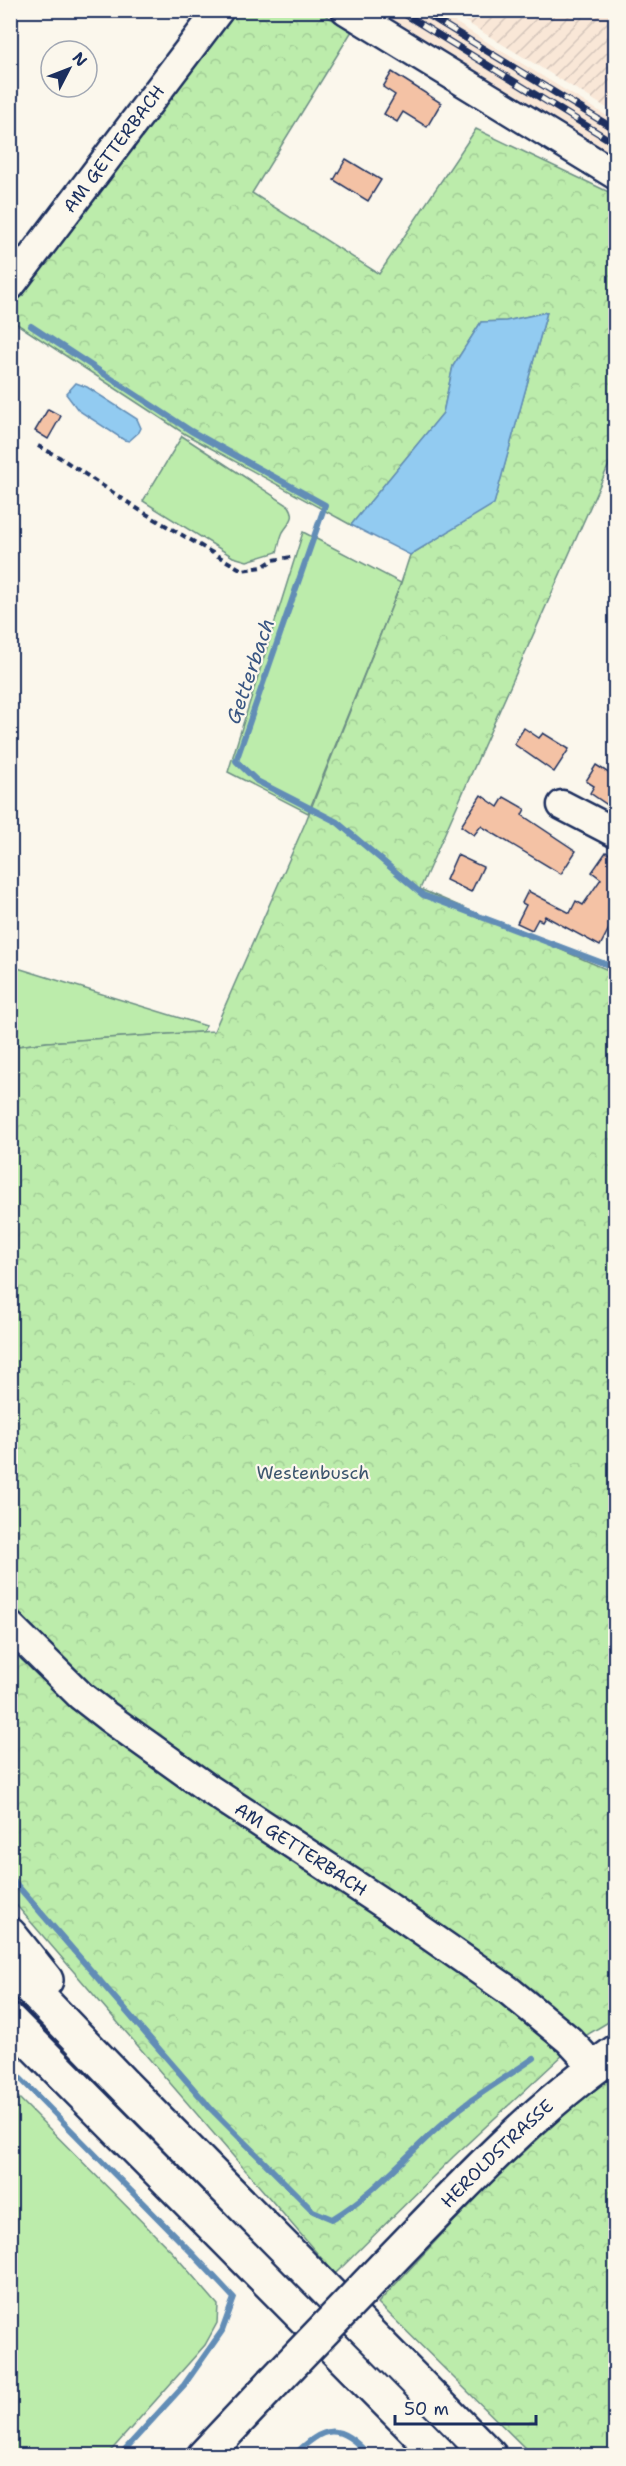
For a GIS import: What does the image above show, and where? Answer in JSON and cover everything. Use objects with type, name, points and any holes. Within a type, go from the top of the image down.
[{"type":"main road","points":[[10,1935],[122,2083]]},
{"type":"main road","points":[[10,1967],[490,2456]]},
{"type":"main road","points":[[15,2026],[441,2456]]},
{"type":"main road","name":"HEROLDSTRASSE","points":[[204,2456],[502,2145],[605,2060]]},
{"type":"street","name":"AM GETTERBACH","points":[[10,286],[219,10]]},
{"type":"street","points":[[346,10],[615,175]]},
{"type":"street","points":[[562,805],[615,833]]},
{"type":"street","name":"AM GETTERBACH","points":[[10,1626],[81,1696],[108,1717],[206,1787],[387,1906],[508,1990],[569,2040],[605,2060]]},
{"type":"path","points":[[38,446],[59,456],[141,511],[242,570],[262,567],[273,560],[291,557]]},
{"type":"shaded area","points":[[358,11],[437,11],[615,121],[615,170]]},
{"type":"shaded area","points":[[448,11],[615,11],[615,113]]},
{"type":"green space","name":"Westenbusch","points":[[233,11],[318,11],[352,31],[252,193],[379,274],[476,129],[615,195],[615,451],[420,889],[615,973],[615,2018],[580,2039],[453,2157],[335,2274],[11,1899],[11,1047],[47,1042],[214,1031],[306,821],[401,583],[410,555],[494,503],[547,312],[506,321],[481,322],[453,366],[443,413],[351,525],[185,434],[11,320],[10,309]]},
{"type":"green space","points":[[182,436],[289,506],[292,517],[282,534],[277,552],[247,561],[233,557],[143,501]]},
{"type":"green space","points":[[303,532],[401,583],[308,813],[228,772]]},
{"type":"green space","points":[[11,966],[206,1026],[202,1032],[47,1042],[11,1047]]},
{"type":"green space","points":[[615,2070],[615,2455],[532,2455],[378,2303],[485,2188]]},
{"type":"green space","points":[[11,2090],[172,2252],[218,2305],[217,2323],[205,2345],[107,2455],[11,2455]]},
{"type":"water","points":[[547,312],[494,504],[410,555],[351,525],[443,413],[453,366],[481,322],[506,321]]},
{"type":"water","points":[[76,383],[87,387],[137,419],[141,428],[139,432],[129,441],[124,440],[78,410],[66,394]]},
{"type":"building","points":[[392,72],[441,103],[427,127],[403,112],[397,122],[384,114],[395,95],[383,87]]},
{"type":"building","points":[[346,159],[381,180],[368,201],[334,180]]},
{"type":"building","points":[[48,409],[61,416],[48,439],[35,431]]},
{"type":"building","points":[[524,728],[539,738],[543,733],[569,749],[554,772],[514,744]]},
{"type":"building","points":[[596,765],[615,777],[615,810],[590,793],[594,786],[586,781]]},
{"type":"building","points":[[481,795],[498,807],[504,797],[525,809],[522,815],[576,851],[561,874],[481,826],[474,835],[461,826]]},
{"type":"building","points":[[606,852],[615,857],[615,917],[600,946],[545,916],[542,921],[538,919],[532,930],[517,923],[526,905],[522,903],[528,891],[570,913],[576,901],[583,905],[601,879],[592,872]]},
{"type":"building","points":[[457,855],[483,867],[471,892],[446,880]]},
{"type":"waterway","name":"Getterbach","points":[[31,326],[191,431],[325,505],[236,761],[257,781],[337,822],[423,895],[616,968]]},
{"type":"waterway","points":[[10,1877],[211,2109],[313,2211],[332,2219],[366,2194],[461,2108],[534,2058]]},
{"type":"waterway","points":[[10,2068],[234,2298],[222,2331],[184,2385],[119,2456]]},
{"type":"waterway","points":[[293,2456],[314,2438],[323,2433],[332,2432],[349,2437],[370,2456]]},
{"type":"railway","points":[[398,10],[616,144]]},
{"type":"railway","points":[[420,10],[616,130]]}]
